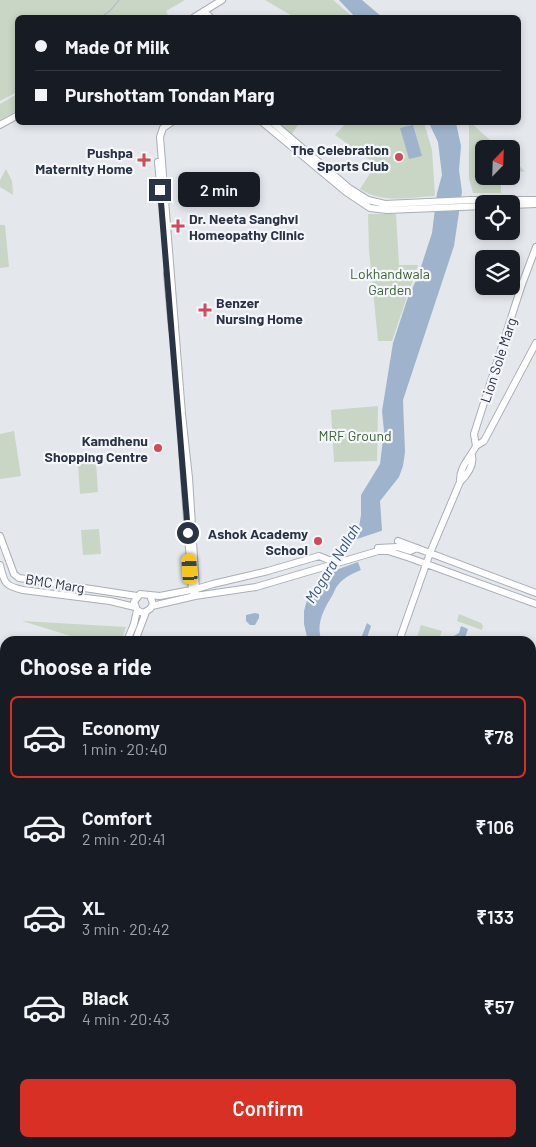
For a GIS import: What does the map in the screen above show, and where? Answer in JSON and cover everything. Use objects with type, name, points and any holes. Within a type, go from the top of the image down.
[{"type":"main road","points":[[204,14],[222,0]]},
{"type":"main road","points":[[0,125],[15,117]]},
{"type":"main road","points":[[160,125],[156,135],[189,478],[194,592]]},
{"type":"main road","points":[[168,125],[163,128],[160,136],[172,311]]},
{"type":"main road","points":[[266,125],[370,208],[377,210],[536,200]]},
{"type":"main road","points":[[275,125],[348,190]]},
{"type":"main road","points":[[520,205],[536,204]]},
{"type":"main road","name":"Lion Sole Marg","points":[[476,446],[474,434],[521,287],[536,247]]},
{"type":"main road","points":[[401,636],[426,563],[460,482],[460,474],[476,446],[484,441],[536,343]]},
{"type":"main road","name":"BMC Marg","points":[[0,536],[11,561],[14,574],[19,578],[137,596]]},
{"type":"main road","points":[[398,541],[536,593]]},
{"type":"main road","points":[[129,636],[134,624],[136,608],[134,602],[137,596],[143,594],[160,596],[256,588],[375,550],[388,547],[410,551],[416,548]]},
{"type":"main road","points":[[375,550],[390,552],[426,563],[536,604]]},
{"type":"main road","points":[[137,636],[146,612],[152,606],[213,584],[319,556],[337,563]]},
{"type":"main road","points":[[0,564],[11,561]]},
{"type":"main road","name":"BMC Marg","points":[[0,564],[4,581],[10,587],[110,601],[136,608]]},
{"type":"main road","points":[[150,595],[153,601],[152,606]]},
{"type":"main road","points":[[136,608],[146,612]]},
{"type":"green space","points":[[0,0],[185,0],[166,11],[168,15],[15,15],[15,93],[0,101]]},
{"type":"green space","points":[[265,0],[333,0],[351,15],[291,15]]},
{"type":"green space","points":[[15,95],[15,111],[0,121],[0,104]]},
{"type":"green space","points":[[278,125],[298,125],[291,135]]},
{"type":"green space","name":"The Celebration Sports Club","points":[[344,125],[425,125],[432,150],[435,196],[387,198],[377,197],[360,189],[376,164],[335,135]]},
{"type":"green space","points":[[473,125],[490,140],[475,140],[475,185],[501,185],[501,193],[473,193],[469,178],[469,126]]},
{"type":"green space","points":[[6,169],[12,181],[13,195],[0,187],[0,180]]},
{"type":"green space","name":"Lokhandwala Garden","points":[[368,214],[396,214],[399,265],[418,265],[392,341],[378,341],[369,251]]},
{"type":"green space","points":[[0,225],[5,225],[9,267],[0,268]]},
{"type":"green space","name":"MRF Ground","points":[[378,406],[377,461],[334,462],[331,410]]},
{"type":"green space","points":[[14,431],[21,476],[0,479],[0,434]]},
{"type":"green space","points":[[96,462],[98,492],[80,494],[78,463]]},
{"type":"green space","points":[[99,529],[101,554],[83,555],[81,530]]},
{"type":"green space","points":[[459,614],[481,623],[483,626],[482,630],[457,621]]},
{"type":"green space","points":[[22,621],[126,627],[123,636],[71,636]]},
{"type":"green space","points":[[421,625],[442,631],[440,636],[418,636]]},
{"type":"water","points":[[339,0],[362,0],[380,15],[353,15]]},
{"type":"water","points":[[413,125],[422,156],[409,159],[400,128]]},
{"type":"water","name":"Mogara Nallah","points":[[430,125],[456,125],[461,146],[459,170],[462,192],[454,246],[403,400],[405,452],[403,466],[399,477],[380,501],[382,530],[376,546],[359,563],[361,570],[345,578],[336,588],[321,617],[319,629],[320,636],[307,636],[304,611],[308,596],[343,552],[359,527],[361,495],[380,464],[384,431],[382,411],[393,343],[432,233],[437,193],[442,175],[438,142]]},
{"type":"water","points":[[259,614],[259,618],[255,625],[250,625],[246,621],[246,615]]},
{"type":"water","points":[[367,623],[371,626],[368,636],[362,636]]},
{"type":"water","points":[[461,626],[468,629],[466,636],[454,636],[459,633]]},
{"type":"pier","points":[[384,530],[378,547],[371,558],[362,564],[363,569],[361,570],[358,562],[322,575],[345,543]]},
{"type":"waterway","points":[[104,15],[119,0]]},
{"type":"place","name":"The Celebration Sports Club","points":[[399,157]]},
{"type":"place","name":"Pushpa Maternity Home","points":[[144,160]]},
{"type":"place","name":"Dr. Neeta Sanghvi Homeopathy Clinic","points":[[178,226]]},
{"type":"place","name":"Benzer Nursing Home","points":[[205,310]]},
{"type":"place","name":"Kamdhenu Shopping Centre","points":[[158,448]]},
{"type":"place","name":"Ashok Academy School","points":[[318,541]]},
{"type":"route","points":[[160,190],[188,533]]}]
